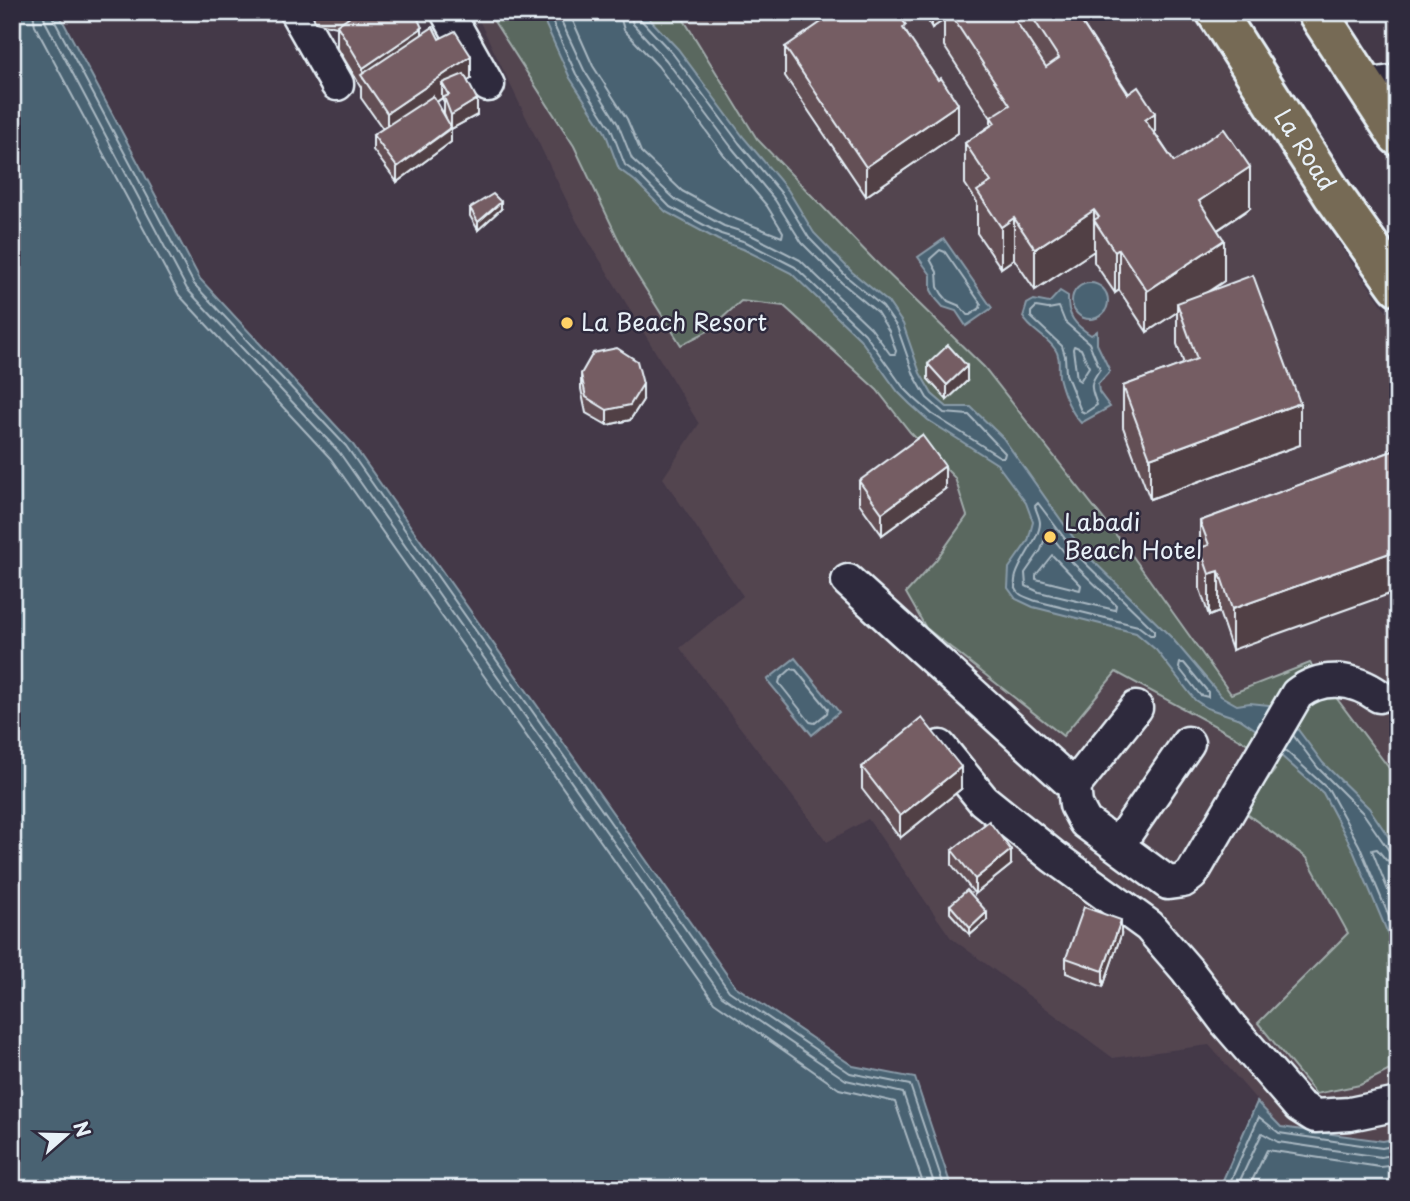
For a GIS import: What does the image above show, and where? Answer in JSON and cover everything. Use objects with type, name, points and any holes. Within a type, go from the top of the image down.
[{"type":"main road","name":"La Road","points":[[1216,12],[1333,195],[1398,286]]},
{"type":"main road","points":[[1317,12],[1381,84],[1398,136]]},
{"type":"lane","points":[[296,12],[337,84]]},
{"type":"lane","points":[[447,12],[488,85]]},
{"type":"lane","points":[[848,581],[1074,786],[1076,805],[1085,822],[1168,883],[1182,881],[1192,874],[1297,694],[1309,685],[1339,680],[1365,686],[1379,696]]},
{"type":"lane","points":[[1074,786],[1136,708]]},
{"type":"lane","points":[[1118,845],[1188,743]]},
{"type":"lane","points":[[940,747],[984,800],[1055,857],[1149,926],[1227,1023],[1299,1106],[1315,1116],[1350,1114],[1398,1104]]},
{"type":"shaded area","name":"Labadi Beach Hotel","points":[[475,12],[1192,12],[1345,253],[1398,327],[1398,1138],[1383,1141],[1280,1127],[1209,1045],[1113,1058],[951,938],[868,819],[827,842],[680,648],[743,596],[663,478],[699,424],[577,222]]},
{"type":"green space","points":[[488,12],[679,12],[757,139],[875,261],[984,367],[1134,558],[1231,694],[1310,663],[1398,780],[1398,1066],[1360,1085],[1316,1094],[1258,1023],[1348,933],[1307,858],[1243,811],[1275,770],[1254,747],[1116,672],[1063,736],[926,628],[906,593],[936,560],[967,516],[955,478],[910,432],[877,390],[784,306],[741,301],[708,331],[681,345],[631,266],[574,146]]},
{"type":"water","points":[[12,12],[58,12],[200,279],[351,442],[735,986],[853,1066],[915,1078],[952,1189],[12,1189]]},
{"type":"water","points":[[540,12],[643,12],[678,49],[744,138],[788,190],[814,233],[852,272],[888,302],[903,324],[920,373],[932,394],[947,407],[971,407],[1003,438],[1083,551],[1171,637],[1221,696],[1237,705],[1269,705],[1287,715],[1323,763],[1369,808],[1398,851],[1398,949],[1391,941],[1352,848],[1323,793],[1279,754],[1262,734],[1240,719],[1207,708],[1195,700],[1156,650],[1136,633],[1033,607],[1016,599],[1008,588],[1009,568],[1028,541],[1033,522],[1026,503],[997,464],[928,420],[910,404],[898,392],[860,339],[791,273],[718,240],[666,212],[619,169],[605,132],[570,78]]},
{"type":"water","points":[[944,239],[992,308],[966,326],[956,311],[943,307],[936,299],[931,290],[931,275],[918,257]]},
{"type":"water","points":[[1090,283],[1102,289],[1108,301],[1102,313],[1090,319],[1078,313],[1072,301],[1078,289]]},
{"type":"water","points":[[1060,291],[1068,296],[1069,309],[1076,324],[1091,335],[1097,331],[1097,344],[1110,371],[1098,384],[1099,392],[1110,407],[1081,423],[1070,407],[1063,389],[1057,352],[1023,317],[1027,304],[1034,300],[1049,303]]},
{"type":"water","points":[[795,658],[839,712],[812,735],[767,680]]},
{"type":"water","points":[[1257,1102],[1281,1127],[1383,1141],[1398,1138],[1398,1189],[1219,1189]]},
{"type":"building","points":[[356,12],[415,12],[422,28],[363,68],[337,25]]},
{"type":"building","points":[[836,12],[897,12],[906,25],[903,28],[938,80],[941,78],[958,104],[866,167],[785,47]]},
{"type":"building","points":[[949,12],[1010,12],[1046,67],[1059,58],[1029,12],[1075,12],[1128,94],[1138,87],[1155,113],[1145,120],[1174,162],[1224,129],[1250,167],[1199,201],[1224,240],[1147,291],[1119,249],[1115,252],[1094,220],[1099,217],[1094,210],[1035,249],[1014,218],[1001,227],[977,191],[991,182],[965,143],[995,123],[991,117],[1010,105]]},
{"type":"building","points":[[433,27],[439,39],[455,31],[471,56],[387,113],[361,75]]},
{"type":"building","points":[[464,74],[477,99],[451,115],[444,97],[449,95],[442,83]]},
{"type":"building","points":[[433,96],[451,127],[397,167],[373,135]]},
{"type":"building","points":[[493,194],[501,202],[478,222],[470,208]]},
{"type":"building","points":[[1253,275],[1300,403],[1150,458],[1123,386],[1197,359],[1177,303]]},
{"type":"building","points":[[948,345],[967,366],[947,385],[928,364]]},
{"type":"building","points":[[617,348],[637,361],[643,384],[630,405],[607,410],[586,397],[581,374],[593,353]]},
{"type":"building","points":[[922,435],[945,466],[882,513],[859,481]]},
{"type":"building","points":[[1398,449],[1398,550],[1232,609],[1219,571],[1209,574],[1200,548],[1209,545],[1200,521]]},
{"type":"building","points":[[922,718],[961,767],[900,816],[862,767]]},
{"type":"building","points":[[989,821],[1011,850],[975,879],[952,850]]},
{"type":"building","points":[[967,890],[987,912],[970,928],[950,905]]},
{"type":"building","points":[[1084,907],[1121,920],[1103,971],[1066,958]]},
{"type":"place","name":"La Beach Resort","points":[[567,323]]},
{"type":"place","name":"Labadi Beach Hotel","points":[[1050,537]]}]
